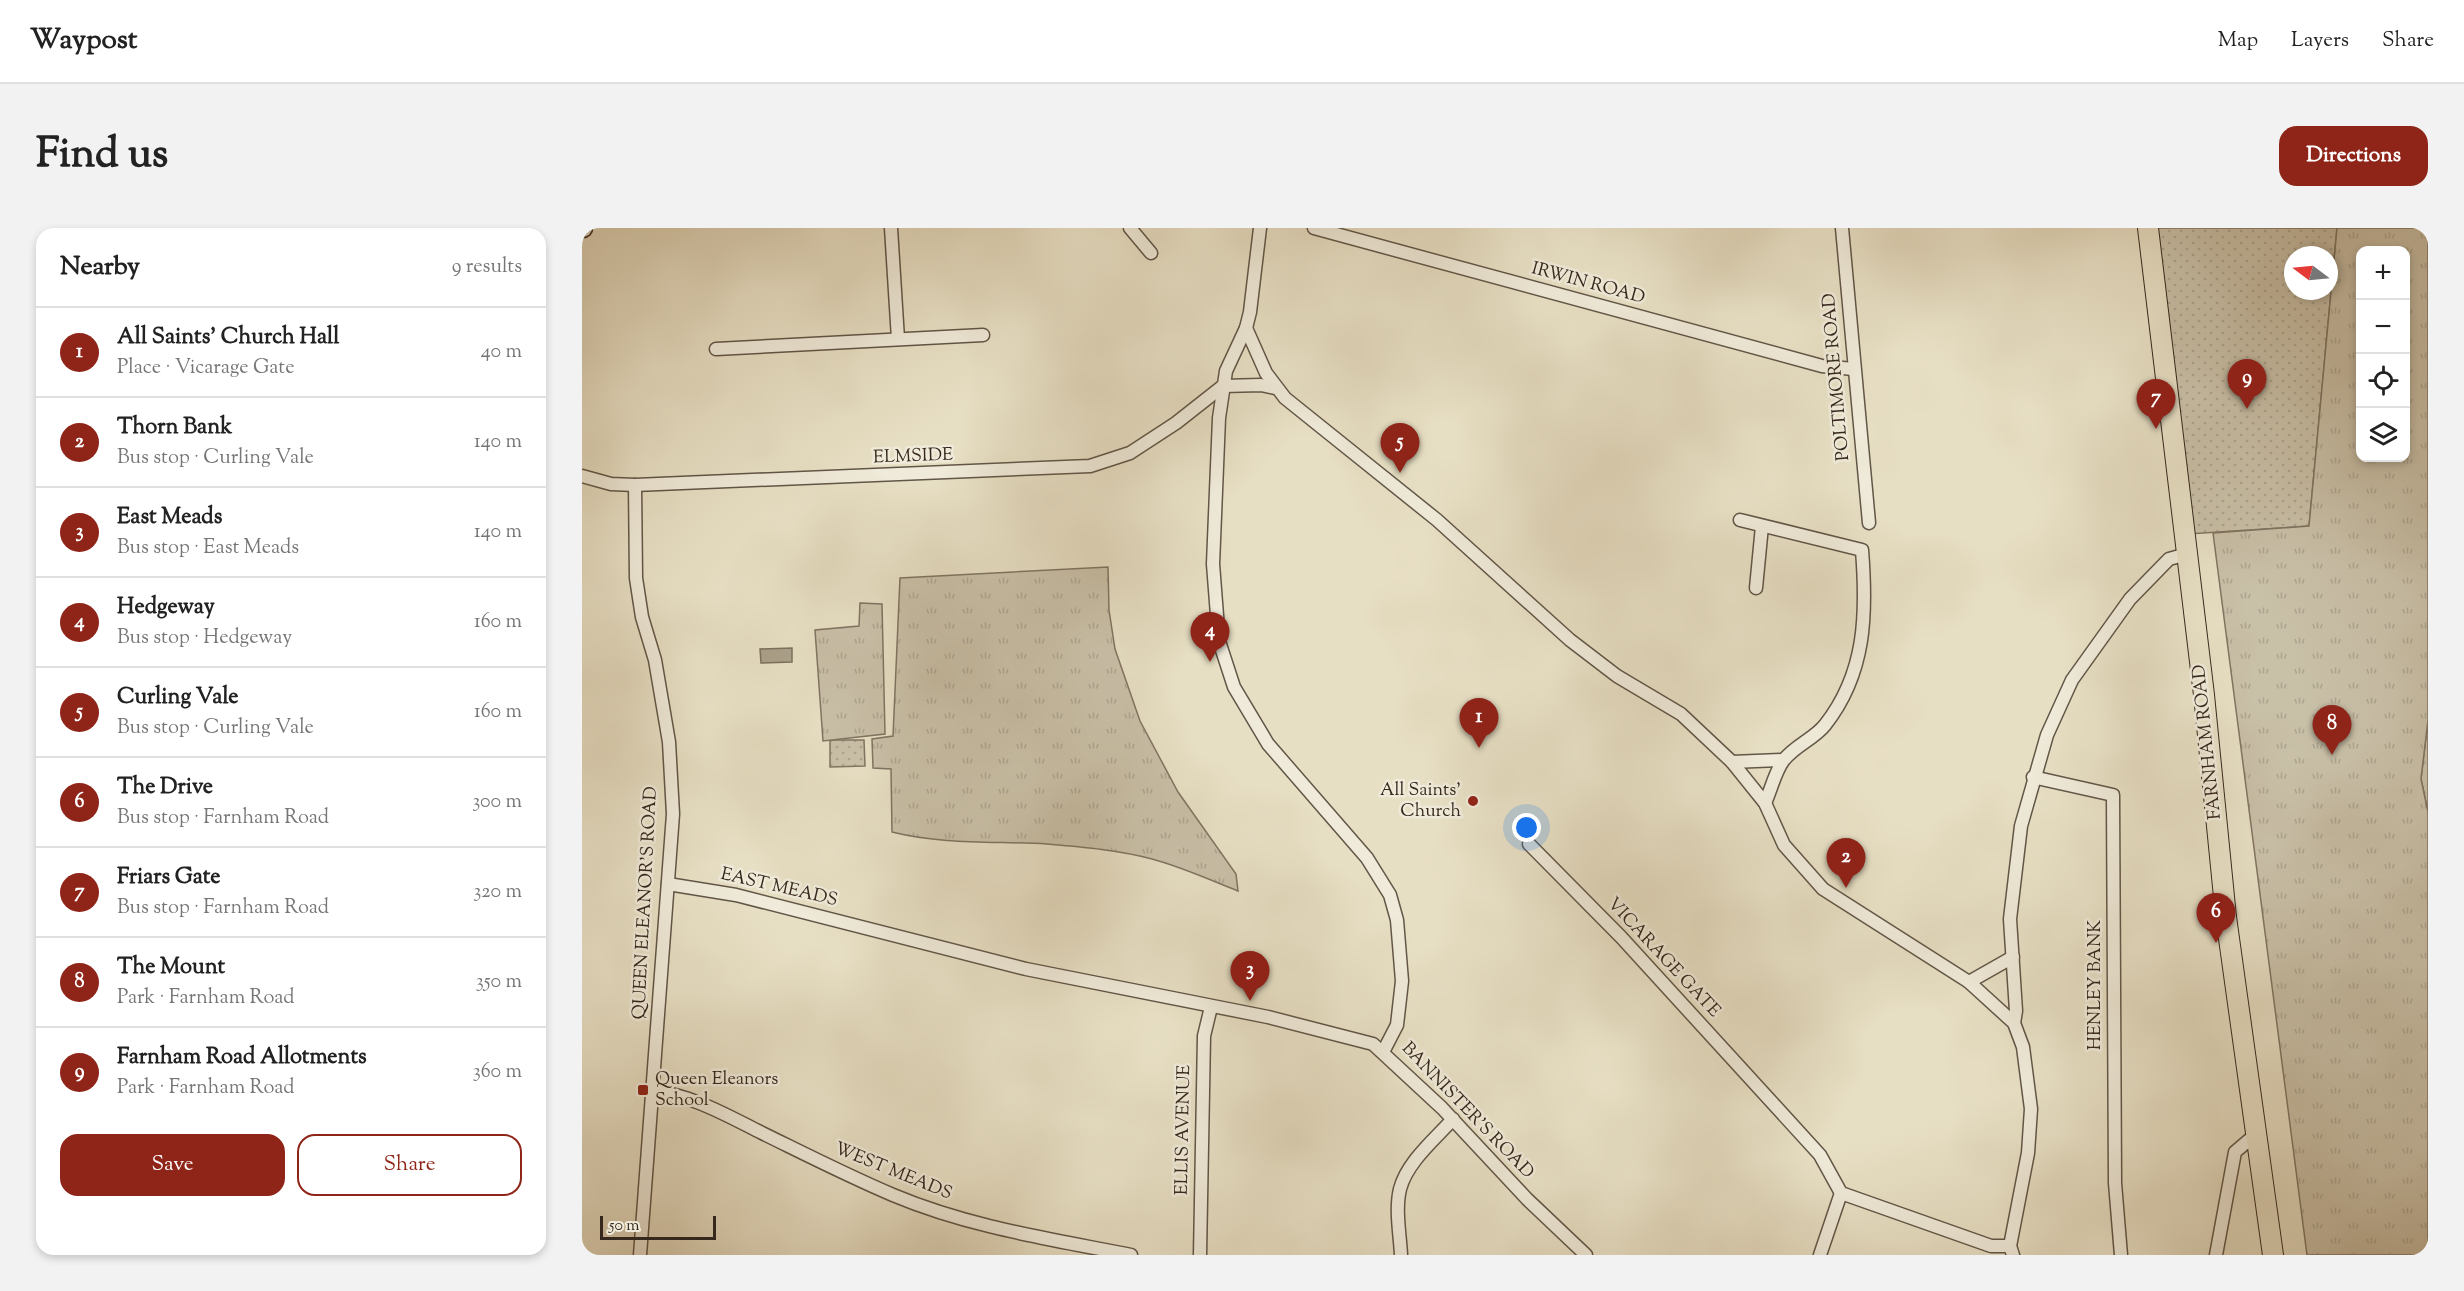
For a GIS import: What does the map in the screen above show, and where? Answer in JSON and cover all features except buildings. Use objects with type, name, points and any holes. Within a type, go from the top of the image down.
[{"type":"main road","name":"FARNHAM ROAD","points":[[2148,228],[2204,695],[2226,916],[2273,1255]]},
{"type":"street","points":[[891,228],[898,339]]},
{"type":"street","points":[[1130,228],[1151,253]]},
{"type":"street","points":[[1260,228],[1246,328],[1226,371],[1223,386],[1216,454],[1213,564],[1219,641],[1234,687],[1268,744],[1367,858],[1390,895],[1397,920],[1402,981],[1397,1025],[1383,1052]]},
{"type":"street","name":"IRWIN ROAD","points":[[1314,228],[1810,363],[1853,369]]},
{"type":"street","name":"POLTIMORE ROAD","points":[[1842,228],[1853,369],[1869,523]]},
{"type":"street","points":[[1246,328],[1275,388],[1437,520],[1570,640],[1617,676],[1681,714],[1732,762],[1765,803],[1784,845],[1823,889],[1969,982],[2014,1023],[2023,1047],[2028,1071],[2031,1108],[2028,1153],[2011,1251],[1841,1193],[1820,1255]]},
{"type":"street","points":[[716,349],[983,335]]},
{"type":"street","points":[[1223,386],[1261,385],[1275,388]]},
{"type":"street","name":"ELMSIDE","points":[[582,476],[611,484],[635,485],[1090,466],[1130,453],[1176,423],[1223,386]]},
{"type":"street","name":"QUEEN ELEANOR'S ROAD","points":[[635,485],[636,578],[642,617],[656,660],[669,742],[673,814],[640,1255]]},
{"type":"street","points":[[1740,520],[1862,550],[1864,634],[1859,659],[1846,695],[1824,727],[1783,760],[1765,803]]},
{"type":"street","points":[[1756,588],[1762,526]]},
{"type":"street","points":[[2014,1023],[2016,1011],[2010,919],[2021,826],[2033,777],[2048,735],[2072,680],[2130,599],[2169,559],[2187,554]]},
{"type":"street","points":[[1732,762],[1783,760]]},
{"type":"street","name":"HENLEY BANK","points":[[2033,777],[2113,795],[2115,1183],[2121,1255]]},
{"type":"street","name":"VICARAGE GATE","points":[[1529,844],[1622,937],[1820,1155],[1841,1193]]},
{"type":"street","name":"EAST MEADS","points":[[668,884],[736,895],[1026,969],[1268,1017]]},
{"type":"street","points":[[1969,982],[2013,957]]},
{"type":"street","name":"ELLIS AVENUE","points":[[1200,1255],[1204,1036],[1211,1007]]},
{"type":"street","name":"BANNISTER'S ROAD","points":[[1268,1017],[1359,1040],[1383,1052],[1453,1119],[1527,1198],[1586,1255]]},
{"type":"street","name":"WEST MEADS","points":[[652,1091],[684,1097],[727,1115],[822,1162],[930,1209],[1019,1233],[1131,1255]]},
{"type":"street","points":[[1401,1255],[1398,1206],[1400,1189],[1408,1170],[1453,1119]]},
{"type":"street","points":[[2216,1255],[2235,1152],[2255,1135]]},
{"type":"green space","points":[[2154,228],[2337,228],[2335,246],[2284,246],[2284,300],[2330,300],[2309,526],[2188,534]]},
{"type":"green space","points":[[2337,228],[2428,228],[2428,720],[2421,779],[2428,812],[2428,1255],[2307,1255],[2213,533],[2309,526],[2330,300],[2338,300],[2338,246],[2335,246]]},
{"type":"green space","points":[[1108,567],[1109,610],[1115,649],[1140,721],[1178,792],[1236,874],[1238,891],[1174,866],[1127,853],[1047,844],[950,841],[892,832],[891,769],[873,768],[872,739],[893,736],[900,578]]},
{"type":"green space","points":[[860,603],[882,604],[885,734],[823,741],[815,630],[859,626]]},
{"type":"green space","points":[[2428,720],[2428,812],[2421,779]]},
{"type":"green space","points":[[830,740],[864,740],[865,766],[830,767]]},
{"type":"shaded area","points":[[792,648],[792,662],[761,663],[760,649]]},
{"type":"place","name":"Farnham Road Allotments","points":[[2247,409]]},
{"type":"place","name":"Friars Gate","points":[[2156,429]]},
{"type":"place","name":"Curling Vale","points":[[1400,473]]},
{"type":"place","name":"Hedgeway","points":[[1210,662]]},
{"type":"place","name":"All Saints' Church Hall","points":[[1479,748]]},
{"type":"place","name":"The Mount","points":[[2332,755]]},
{"type":"place","name":"All Saints' Church","points":[[1473,801]]},
{"type":"place","name":"Thorn Bank","points":[[1846,888]]},
{"type":"place","name":"The Drive","points":[[2216,943]]},
{"type":"place","name":"East Meads","points":[[1250,1001]]},
{"type":"place","name":"Queen Eleanors School","points":[[643,1090]]}]
